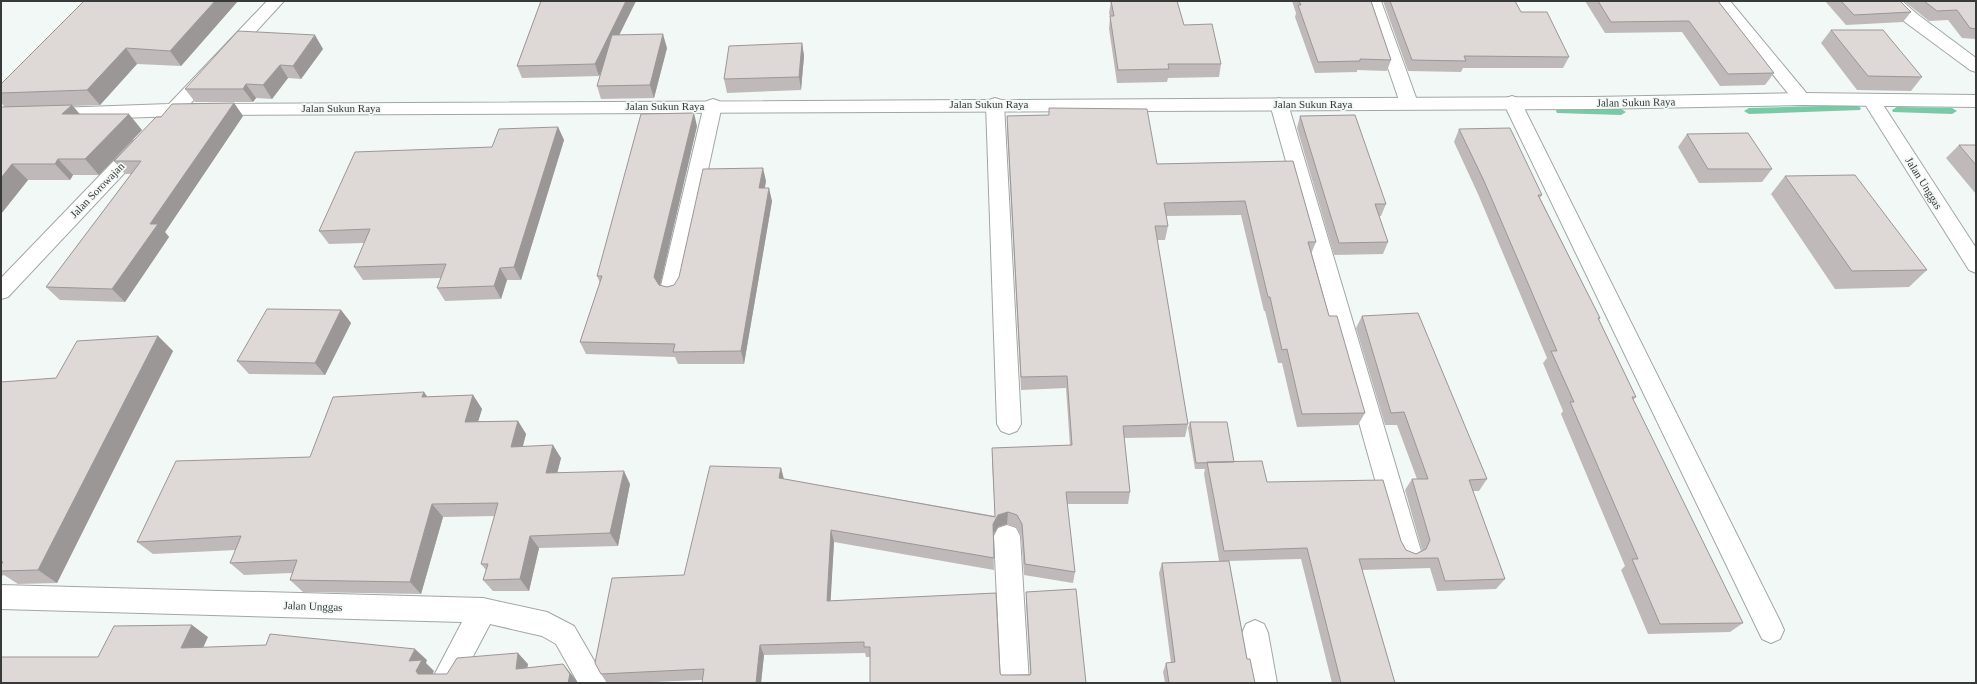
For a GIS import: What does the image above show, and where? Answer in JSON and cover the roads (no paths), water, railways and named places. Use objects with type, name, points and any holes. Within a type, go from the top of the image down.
[{"type":"street","name":"Jalan Sorowajan","points":[[5,283],[154,131],[276,1]]},
{"type":"street","points":[[1373,1],[1409,103]]},
{"type":"street","points":[[1721,1],[1802,99]]},
{"type":"street","points":[[1892,1],[1911,18],[1976,66]]},
{"type":"street","name":"Jalan Sukun Raya","points":[[1,116],[208,109],[713,105],[1715,102],[1802,99],[1976,101]]},
{"type":"street","name":"Jalan Unggas","points":[[1872,101],[1976,265]]},
{"type":"street","points":[[1512,102],[1771,630]]},
{"type":"street","points":[[995,104],[1009,424]]},
{"type":"street","points":[[1280,104],[1408,551]]},
{"type":"street","points":[[671,290],[713,105]]},
{"type":"street","points":[[1007,536],[1015,683]]},
{"type":"street","name":"Jalan Unggas","points":[[1,597],[483,610],[547,625],[565,635],[593,683]]},
{"type":"street","points":[[444,683],[483,610]]},
{"type":"street","points":[[1255,633],[1263,683]]},
{"type":"waterway","points":[[1749,111],[1856,108]]},
{"type":"waterway","points":[[1897,110],[1952,111]]},
{"type":"waterway","points":[[1561,111],[1621,112]]}]
